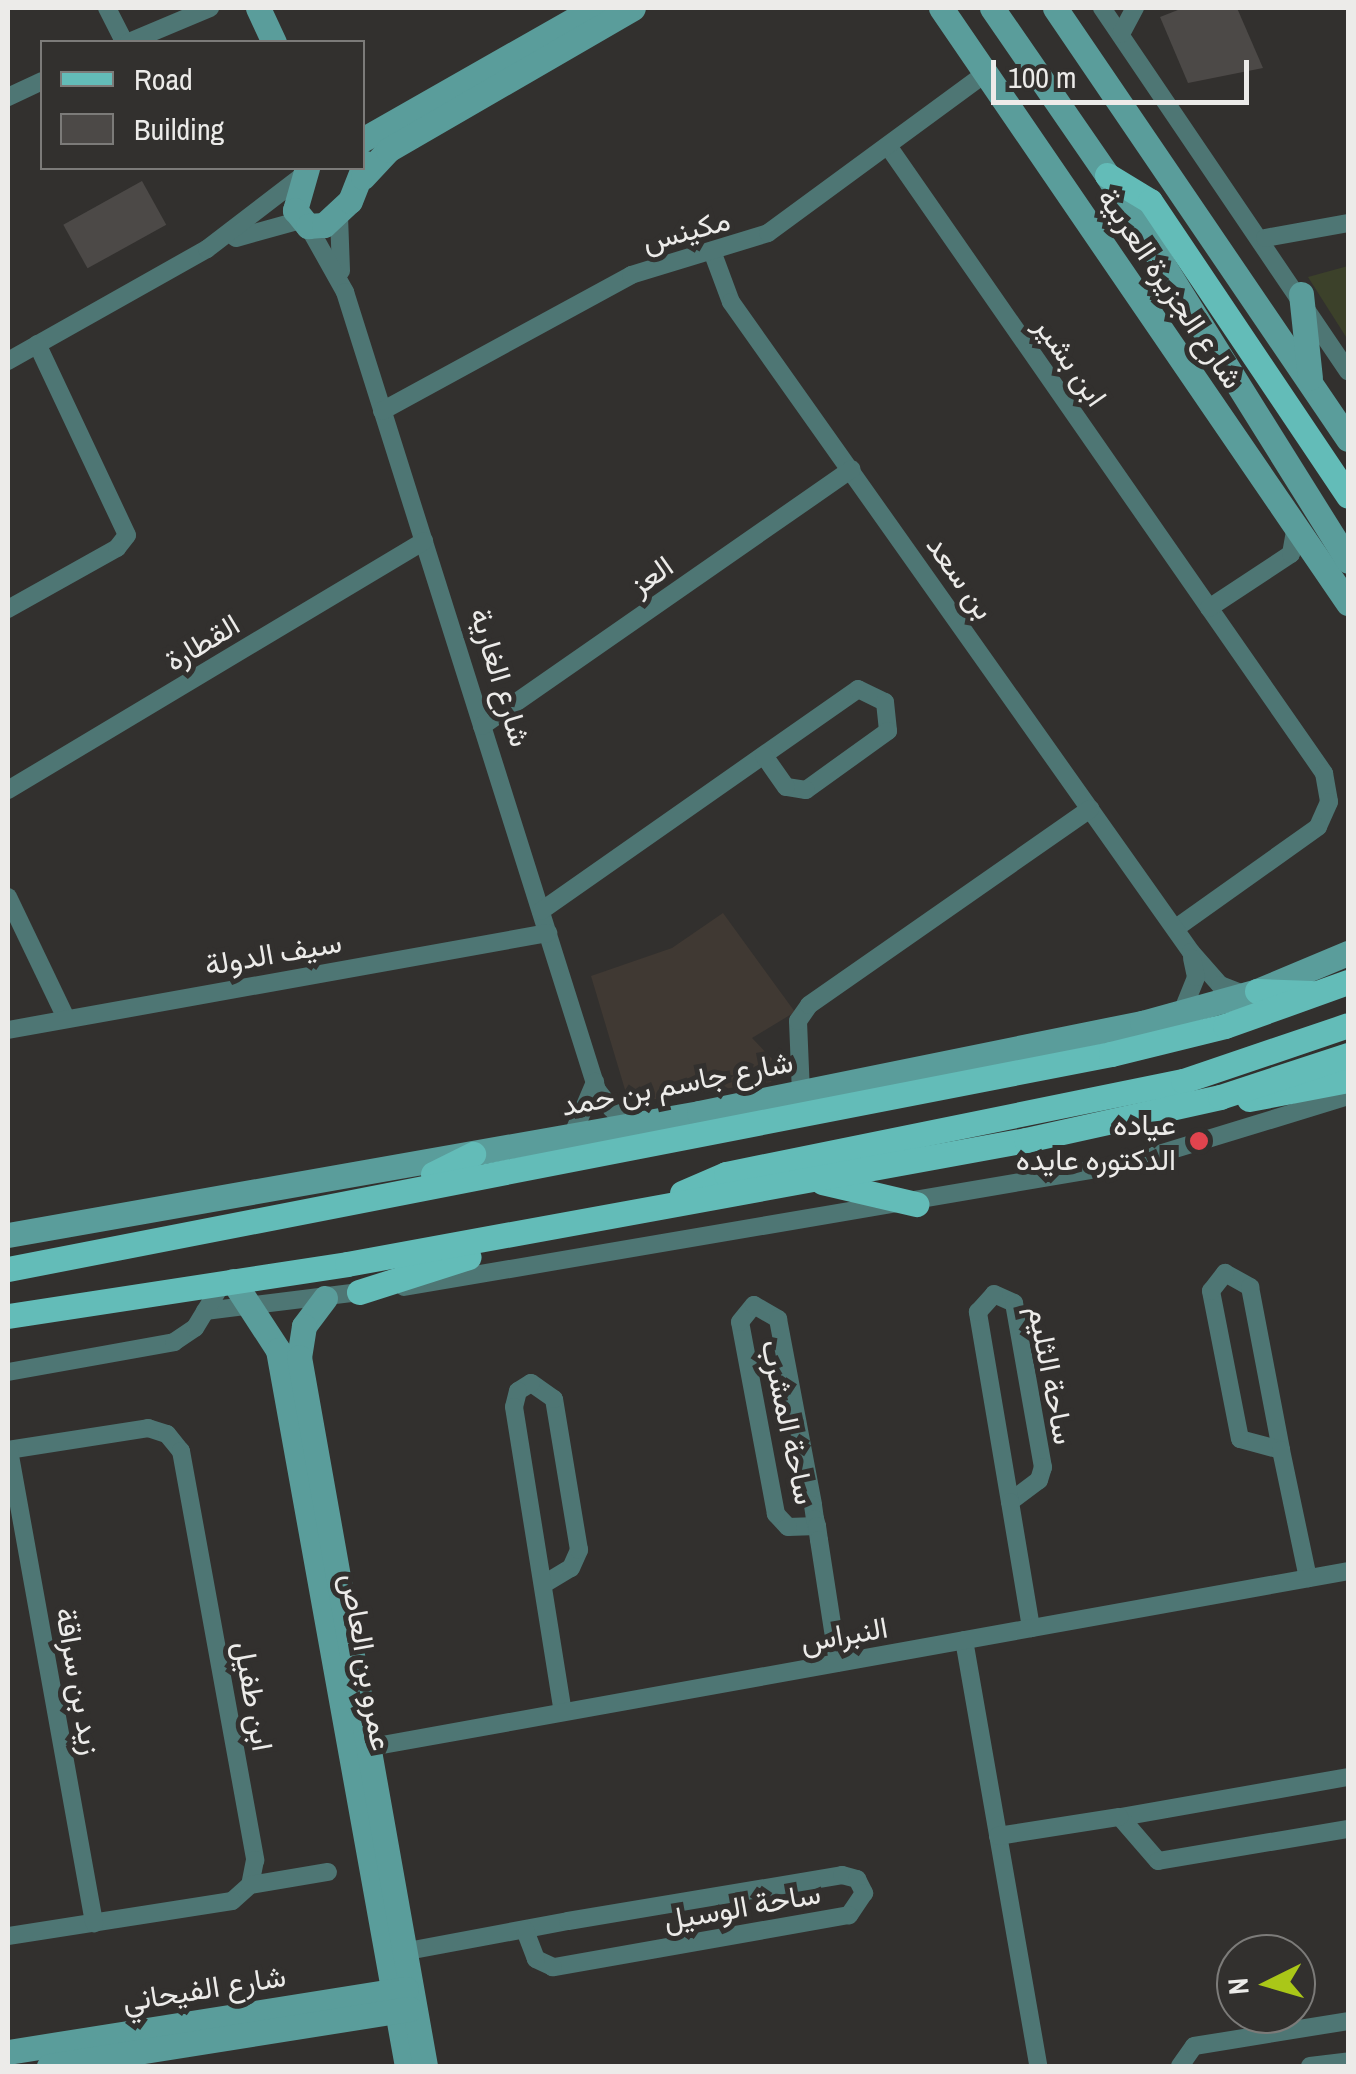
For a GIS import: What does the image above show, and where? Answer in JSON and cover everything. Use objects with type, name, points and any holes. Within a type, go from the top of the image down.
[{"type":"main road","points":[[1108,175],[1150,202],[1348,496]]},
{"type":"main road","name":"شارع جاسم بن حمد","points":[[8,1268],[415,1185],[1111,1054],[1348,982]]},
{"type":"main road","points":[[1249,992],[1316,994]]},
{"type":"main road","points":[[656,1208],[726,1174],[1183,1081],[1348,1025]]},
{"type":"main road","points":[[8,1316],[502,1237],[808,1180],[1220,1097],[1348,1055]]},
{"type":"main road","points":[[1220,1097],[1292,1097],[1348,1080]]},
{"type":"main road","points":[[698,1113],[735,1127]]},
{"type":"main road","points":[[415,1185],[474,1154]]},
{"type":"main road","points":[[808,1180],[916,1204]]},
{"type":"main road","points":[[359,1292],[470,1257],[502,1237]]},
{"type":"street","points":[[107,8],[125,40]]},
{"type":"street","points":[[131,40],[210,8]]},
{"type":"street","points":[[258,8],[273,40]]},
{"type":"street","points":[[365,138],[594,8]]},
{"type":"street","points":[[365,165],[634,8]]},
{"type":"street","name":"شارع الجزيرة العربية","points":[[942,8],[1348,603]]},
{"type":"street","name":"شارع الجزيرة العربية","points":[[992,8],[1108,175],[1348,561]]},
{"type":"street","points":[[1055,8],[1348,439]]},
{"type":"street","points":[[1102,8],[1265,238],[1348,371]]},
{"type":"street","points":[[1121,34],[1135,8]]},
{"type":"street","name":"مكينس","points":[[382,411],[630,275],[768,233],[986,72]]},
{"type":"street","points":[[8,97],[40,82]]},
{"type":"street","name":"ابن بشير","points":[[888,146],[1324,773],[1329,802],[1318,827],[1176,928]]},
{"type":"street","points":[[207,249],[340,216],[361,170]]},
{"type":"street","points":[[304,172],[294,200],[305,223]]},
{"type":"street","points":[[8,361],[207,249],[304,172]]},
{"type":"street","name":"شارع الغارية","points":[[340,216],[344,292]]},
{"type":"street","points":[[1265,238],[1303,234],[1348,222]]},
{"type":"street","name":"شارع الغارية","points":[[305,223],[344,292],[595,1082],[612,1110],[639,1123]]},
{"type":"street","points":[[1285,269],[1303,234]]},
{"type":"street","name":"بن سعد","points":[[712,252],[731,302],[1191,952],[1220,986],[1249,992]]},
{"type":"street","points":[[1302,294],[1310,383]]},
{"type":"street","points":[[8,608],[117,548],[127,535],[37,344]]},
{"type":"street","name":"العز","points":[[482,726],[852,468]]},
{"type":"street","points":[[1257,472],[1302,489]]},
{"type":"street","points":[[1209,608],[1291,554],[1296,526]]},
{"type":"street","name":"القطارة","points":[[8,790],[424,541]]},
{"type":"street","points":[[541,912],[858,689],[885,702],[888,731],[806,790],[786,787],[764,756]]},
{"type":"street","points":[[801,1093],[798,1020],[809,1005],[1090,809]]},
{"type":"street","points":[[8,897],[66,1018]]},
{"type":"street","name":"سيف الدولة","points":[[8,1030],[548,933]]},
{"type":"street","points":[[1182,1012],[1196,977],[1191,952]]},
{"type":"street","name":"شارع جاسم بن حمد","points":[[8,1235],[801,1093],[1182,1012],[1249,992],[1348,953]]},
{"type":"street","points":[[572,1136],[595,1082]]},
{"type":"street","points":[[205,1312],[325,1298],[916,1204],[1214,1144],[1348,1096]]},
{"type":"street","points":[[1281,1450],[1248,1447],[1238,1433],[1211,1290],[1226,1273],[1250,1287],[1308,1578]]},
{"type":"street","points":[[8,1372],[174,1342],[228,1282]]},
{"type":"street","name":"عمرو بن العاص","points":[[228,1282],[276,1341],[302,1428],[404,2000],[407,2066]]},
{"type":"street","name":"ساحة الثليم","points":[[1010,1502],[1039,1480],[1042,1467],[1014,1304],[994,1294],[978,1317],[1031,1628]]},
{"type":"street","name":"عمرو بن العاص","points":[[302,1428],[300,1337],[325,1298]]},
{"type":"street","name":"ساحة المشرب","points":[[816,1526],[788,1527],[776,1514],[740,1322],[754,1305],[778,1319],[816,1526],[838,1662]]},
{"type":"street","points":[[544,1584],[571,1568],[579,1550],[554,1399],[536,1383],[518,1392],[514,1408],[563,1712]]},
{"type":"street","name":"ابن طفيل","points":[[8,1450],[148,1428],[167,1434],[181,1450],[256,1860],[250,1885]]},
{"type":"street","name":"زيد بن سراقة","points":[[8,1450],[94,1922]]},
{"type":"street","name":"النبراس","points":[[358,1749],[1348,1571]]},
{"type":"street","points":[[964,1640],[1038,2066]]},
{"type":"street","points":[[998,1836],[1348,1777]]},
{"type":"street","points":[[1120,1817],[1158,1861],[1348,1830]]},
{"type":"street","points":[[8,1936],[232,1901],[250,1885],[328,1872]]},
{"type":"street","name":"ساحة الوسيل","points":[[396,1953],[525,1930],[842,1874],[857,1879],[864,1893],[849,1915],[553,1966],[536,1959],[525,1930]]},
{"type":"street","points":[[356,1998],[396,1953]]},
{"type":"street","name":"شارع الفيحاني","points":[[8,2052],[356,1998],[404,2000]]},
{"type":"street","name":"عمرو بن العاص","points":[[404,2000],[424,2066]]},
{"type":"street","name":"شارع الفيحاني","points":[[50,2066],[404,2000]]},
{"type":"street","points":[[1180,2066],[1194,2046],[1348,2021]]},
{"type":"street","points":[[1310,2066],[1348,2060]]},
{"type":"shaded area","points":[[723,913],[795,1012],[752,1038],[778,1065],[771,1082],[629,1103],[591,976],[672,948]]},
{"type":"green space","points":[[1348,266],[1348,340],[1308,277]]},
{"type":"building","points":[[1183,8],[1237,8],[1263,68],[1188,83],[1160,17]]},
{"type":"building","points":[[142,181],[166,225],[88,268],[63,225]]},
{"type":"place","name":"عياده الدكتوره عايده","points":[[1199,1141]]}]
